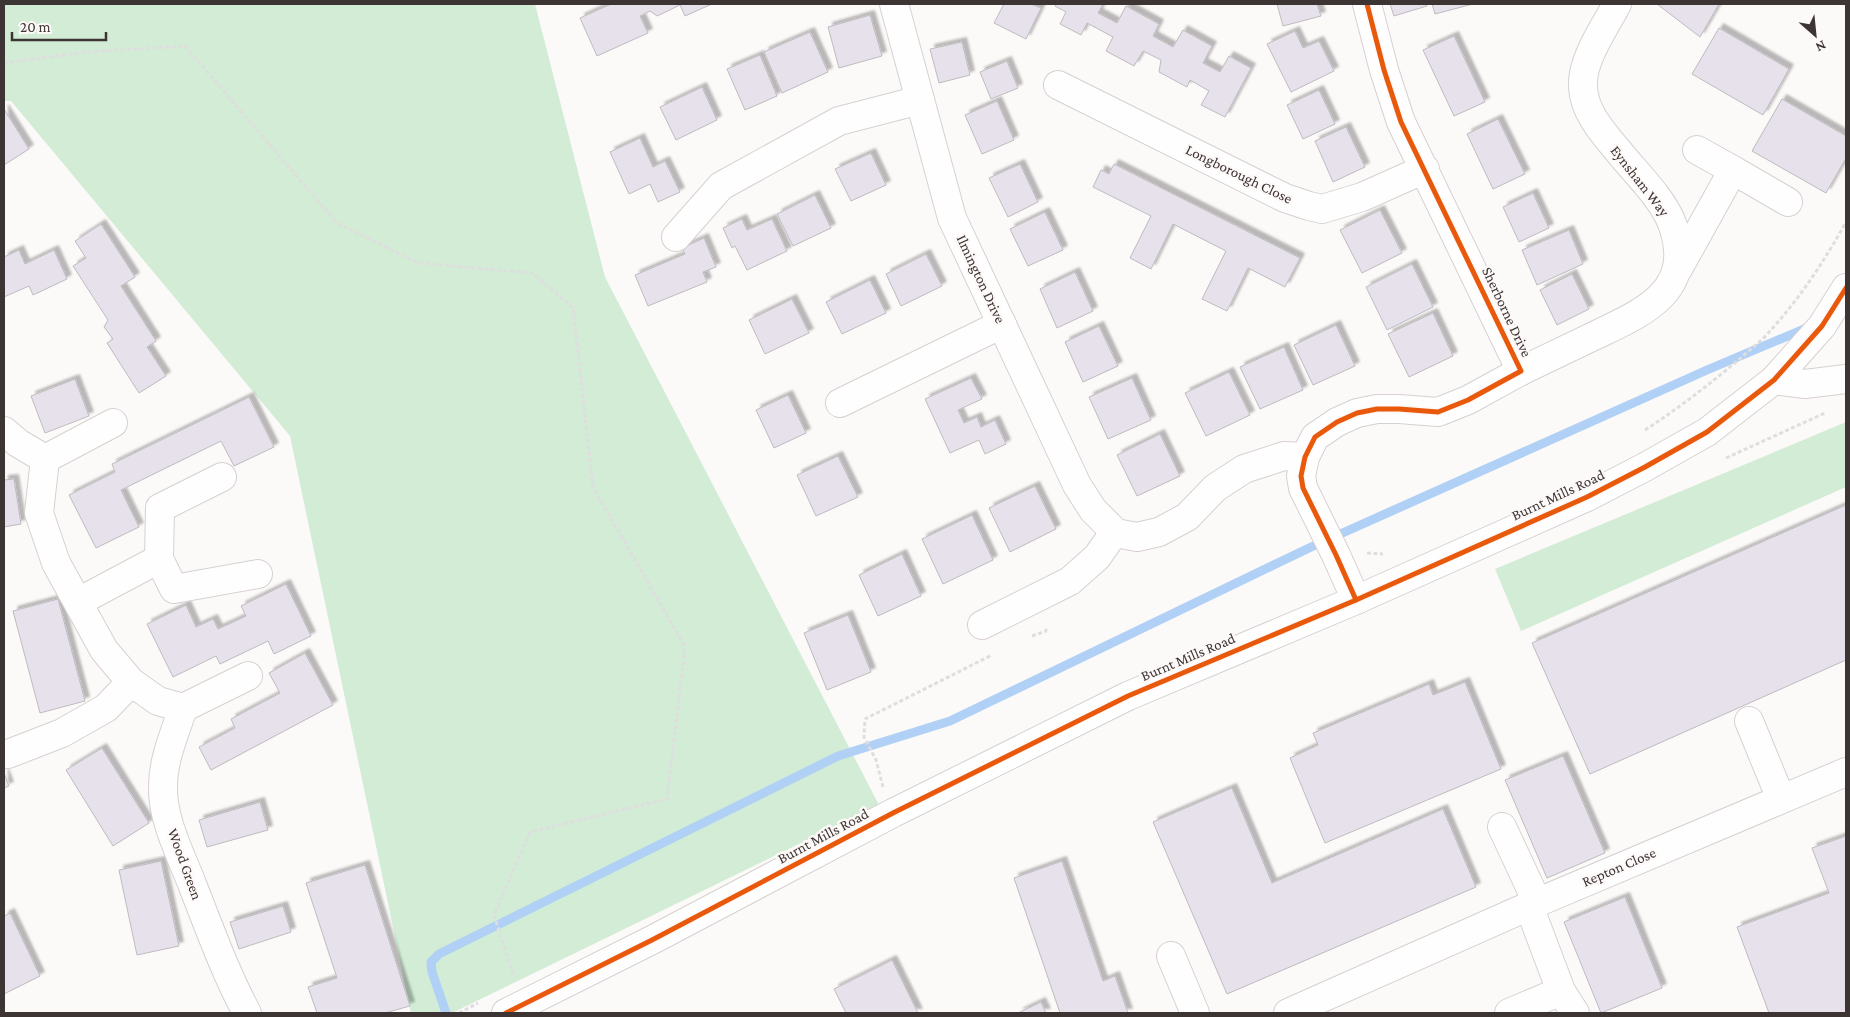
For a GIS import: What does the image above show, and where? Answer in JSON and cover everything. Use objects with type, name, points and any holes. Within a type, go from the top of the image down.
[{"type":"street","name":"Ilmington Drive","points":[[894,4],[952,218],[1078,485],[1093,510],[1116,533]]},
{"type":"street","name":"Sherborne Drive","points":[[1356,600],[1349,553],[1313,509],[1303,488],[1301,476],[1305,457],[1315,437],[1337,422],[1357,413],[1377,409],[1399,408],[1438,412],[1468,400],[1521,371],[1401,122],[1384,70],[1367,4]]},
{"type":"street","name":"Eynsham Way","points":[[1617,4],[1586,65],[1583,87],[1584,95],[1594,118],[1605,136],[1650,189],[1673,224],[1677,240],[1678,269]]},
{"type":"street","name":"Longborough Close","points":[[1058,85],[1284,198],[1310,206],[1322,208],[1362,197],[1425,169]]},
{"type":"street","points":[[676,238],[721,186],[840,122],[920,100]]},
{"type":"street","points":[[1697,150],[1788,202]]},
{"type":"street","points":[[1521,371],[1630,319],[1652,306],[1668,287],[1734,170]]},
{"type":"street","name":"Burnt Mills Road","points":[[515,1009],[652,940],[892,813],[1128,696],[1356,600],[1587,496],[1645,467],[1707,432],[1774,380],[1822,326],[1846,288]]},
{"type":"street","points":[[840,403],[1002,324]]},
{"type":"street","points":[[1774,380],[1804,384],[1846,379]]},
{"type":"street","points":[[45,460],[113,423]]},
{"type":"street","points":[[4,431],[18,443],[45,460]]},
{"type":"street","points":[[982,625],[1070,581],[1097,557],[1116,533],[1138,537],[1159,532],[1187,517],[1215,488],[1244,469],[1284,456],[1305,457]]},
{"type":"street","points":[[45,460],[39,513],[56,563],[104,650],[131,682],[158,701],[183,708],[248,676]]},
{"type":"street","points":[[222,477],[160,508],[159,559],[174,589],[258,574]]},
{"type":"street","points":[[78,602],[159,559]]},
{"type":"street","points":[[8,754],[62,733],[106,708],[131,682]]},
{"type":"street","name":"Wood Green","points":[[183,708],[166,762],[163,786],[166,812],[220,957],[247,1013]]},
{"type":"street","points":[[1748,721],[1781,799]]},
{"type":"street","name":"Repton Close","points":[[1288,1013],[1532,904],[1846,772]]},
{"type":"street","points":[[1502,827],[1568,1002],[1509,1013]]},
{"type":"street","points":[[1171,956],[1195,1013]]},
{"type":"path","points":[[4,63],[86,52],[185,46],[336,223],[418,263],[532,273],[573,307],[593,487],[685,647],[667,799],[530,832],[494,915],[515,1009]]},
{"type":"path","points":[[1643,431],[1676,410],[1716,379],[1769,333],[1831,250],[1846,222]]},
{"type":"path","points":[[1349,553],[1387,554]]},
{"type":"path","points":[[876,760],[864,737],[865,719],[994,654],[982,625]]},
{"type":"green space","points":[[4,4],[535,4],[605,277],[879,805],[452,1013],[411,1013],[290,436],[11,101],[4,101]]},
{"type":"green space","points":[[1846,422],[1846,487],[1521,631],[1495,569]]},
{"type":"building","points":[[611,4],[712,4],[685,16],[680,5],[657,16],[650,11],[640,16],[648,33],[597,56],[580,18]]},
{"type":"building","points":[[1004,4],[1031,4],[1041,8],[1026,39],[994,23]]},
{"type":"building","points":[[1056,4],[1103,4],[1098,13],[1117,23],[1126,6],[1159,24],[1153,36],[1173,47],[1183,30],[1212,46],[1203,63],[1220,72],[1229,56],[1251,68],[1225,117],[1201,105],[1209,91],[1190,80],[1187,87],[1159,72],[1161,60],[1143,51],[1134,66],[1106,51],[1113,37],[1087,23],[1081,35],[1060,24],[1066,12],[1055,6]]},
{"type":"building","points":[[1277,4],[1317,4],[1321,16],[1283,26]]},
{"type":"building","points":[[1390,4],[1426,4],[1427,6],[1394,16]]},
{"type":"building","points":[[1432,4],[1473,4],[1435,14]]},
{"type":"building","points":[[1657,4],[1719,4],[1700,37]]},
{"type":"building","points":[[870,15],[882,56],[839,68],[828,27]]},
{"type":"building","points":[[1719,28],[1789,69],[1763,115],[1692,74]]},
{"type":"building","points":[[1295,31],[1303,48],[1319,41],[1334,71],[1291,92],[1267,44]]},
{"type":"building","points":[[810,32],[828,72],[782,93],[764,52]]},
{"type":"building","points":[[1454,36],[1485,102],[1454,116],[1423,50]]},
{"type":"building","points":[[962,42],[970,75],[939,83],[930,49]]},
{"type":"building","points":[[760,55],[777,96],[745,110],[727,69]]},
{"type":"building","points":[[1007,61],[1018,88],[991,99],[980,72]]},
{"type":"building","points":[[702,87],[717,120],[676,140],[660,107]]},
{"type":"building","points":[[1319,90],[1335,124],[1303,139],[1287,105]]},
{"type":"building","points":[[1782,99],[1846,136],[1846,158],[1826,193],[1752,151]]},
{"type":"building","points":[[997,101],[1014,140],[982,154],[965,115]]},
{"type":"building","points":[[4,109],[29,149],[4,165]]},
{"type":"building","points":[[1498,119],[1525,174],[1493,189],[1467,134]]},
{"type":"building","points":[[1346,127],[1365,167],[1333,182],[1315,141]]},
{"type":"building","points":[[640,138],[653,167],[665,161],[680,192],[658,202],[650,184],[629,194],[610,152]]},
{"type":"building","points":[[871,153],[886,185],[851,201],[835,169]]},
{"type":"building","points":[[1020,164],[1038,202],[1008,217],[989,178]]},
{"type":"building","points":[[1114,164],[1300,258],[1285,287],[1248,268],[1227,311],[1202,299],[1226,251],[1173,224],[1151,269],[1130,258],[1151,216],[1093,187],[1101,170],[1109,174]]},
{"type":"building","points":[[1533,193],[1549,228],[1519,242],[1503,207]]},
{"type":"building","points":[[815,195],[831,228],[793,246],[777,214]]},
{"type":"building","points":[[1380,210],[1402,253],[1362,273],[1340,230]]},
{"type":"building","points":[[1045,212],[1063,250],[1028,266],[1010,229]]},
{"type":"building","points":[[742,219],[747,230],[772,219],[787,251],[747,270],[735,246],[732,248],[723,228]]},
{"type":"building","points":[[101,224],[135,277],[121,286],[156,341],[147,347],[166,376],[139,393],[107,343],[113,339],[104,327],[108,320],[73,266],[86,258],[75,241]]},
{"type":"building","points":[[1569,230],[1583,264],[1537,285],[1522,250]]},
{"type":"building","points":[[704,238],[716,267],[703,272],[707,282],[648,306],[635,275],[685,254],[682,248]]},
{"type":"building","points":[[19,250],[25,264],[54,250],[67,279],[33,295],[29,286],[4,297],[4,257]]},
{"type":"building","points":[[926,254],[942,286],[901,306],[886,274]]},
{"type":"building","points":[[1412,264],[1433,307],[1387,330],[1366,287]]},
{"type":"building","points":[[1075,272],[1093,311],[1057,328],[1040,289]]},
{"type":"building","points":[[1572,274],[1589,309],[1557,325],[1540,290]]},
{"type":"building","points":[[870,280],[886,313],[842,334],[826,302]]},
{"type":"building","points":[[792,299],[809,333],[765,354],[749,320]]},
{"type":"building","points":[[1433,313],[1453,356],[1409,377],[1388,334]]},
{"type":"building","points":[[1336,325],[1355,366],[1313,385],[1294,345]]},
{"type":"building","points":[[1099,326],[1118,366],[1083,382],[1065,342]]},
{"type":"building","points":[[1284,347],[1303,390],[1260,409],[1240,367]]},
{"type":"building","points":[[1229,372],[1250,415],[1206,436],[1185,393]]},
{"type":"building","points":[[971,378],[982,399],[958,410],[964,423],[977,417],[981,427],[995,420],[1006,444],[985,454],[979,440],[950,453],[925,399]]},
{"type":"building","points":[[1132,378],[1151,420],[1108,439],[1089,397]]},
{"type":"building","points":[[75,379],[89,416],[45,433],[31,396]]},
{"type":"building","points":[[788,395],[806,433],[774,448],[756,410]]},
{"type":"building","points":[[249,397],[274,447],[234,466],[221,441],[121,490],[139,527],[96,548],[69,495],[115,472],[112,464]]},
{"type":"building","points":[[1160,434],[1180,476],[1137,496],[1117,455]]},
{"type":"building","points":[[838,456],[858,497],[816,516],[797,475]]},
{"type":"building","points":[[14,479],[21,524],[4,527],[4,480]]},
{"type":"building","points":[[1035,486],[1056,529],[1010,552],[989,508]]},
{"type":"building","points":[[1846,505],[1846,660],[1590,774],[1532,643]]},
{"type":"building","points":[[972,515],[993,560],[943,584],[922,539]]},
{"type":"building","points":[[902,554],[921,596],[878,616],[859,575]]},
{"type":"building","points":[[286,584],[311,636],[274,654],[268,641],[220,664],[216,656],[173,677],[147,624],[186,605],[196,627],[213,619],[218,629],[246,616],[241,606]]},
{"type":"building","points":[[58,599],[85,701],[40,713],[13,611]]},
{"type":"building","points":[[848,615],[871,672],[827,690],[804,633]]},
{"type":"building","points":[[305,653],[333,705],[211,770],[199,747],[235,728],[231,719],[280,693],[269,673]]},
{"type":"building","points":[[1465,682],[1501,769],[1325,843],[1290,758],[1318,745],[1313,733],[1429,684],[1433,695]]},
{"type":"building","points":[[102,748],[149,823],[113,846],[66,770]]},
{"type":"building","points":[[1563,756],[1605,853],[1547,878],[1505,780]]},
{"type":"building","points":[[4,773],[9,786],[4,788]]},
{"type":"building","points":[[1232,788],[1272,883],[1443,809],[1476,887],[1227,994],[1153,822]]},
{"type":"building","points":[[260,802],[268,830],[207,847],[199,820]]},
{"type":"building","points":[[1846,836],[1846,1013],[1769,1013],[1737,927],[1829,893],[1812,848]]},
{"type":"building","points":[[161,861],[179,946],[137,955],[119,870]]},
{"type":"building","points":[[1062,861],[1103,981],[1115,976],[1128,1013],[1060,1013],[1014,878]]},
{"type":"building","points":[[365,865],[410,1006],[385,1013],[317,1013],[308,987],[337,978],[306,883]]},
{"type":"building","points":[[1625,897],[1662,988],[1601,1013],[1564,922]]},
{"type":"building","points":[[283,906],[291,932],[239,949],[230,922]]},
{"type":"building","points":[[10,913],[40,976],[4,994],[4,916]]},
{"type":"building","points":[[892,960],[918,1013],[846,1013],[834,989]]},
{"type":"building","points":[[1041,1002],[1046,1013],[1018,1013]]},
{"type":"waterway","points":[[446,1013],[432,972],[431,962],[439,954],[838,756],[950,721],[1309,548],[1707,370],[1809,327]]},
{"type":"cycle path","points":[[1356,600],[1303,488],[1301,476],[1305,457],[1315,437],[1337,422],[1357,413],[1377,409],[1438,412],[1468,400],[1521,371],[1401,122],[1384,70],[1367,4]]},
{"type":"cycle path","points":[[506,1013],[652,940],[893,813],[1128,696],[1356,600],[1587,497],[1645,467],[1707,432],[1774,380],[1822,326],[1846,288]]}]
